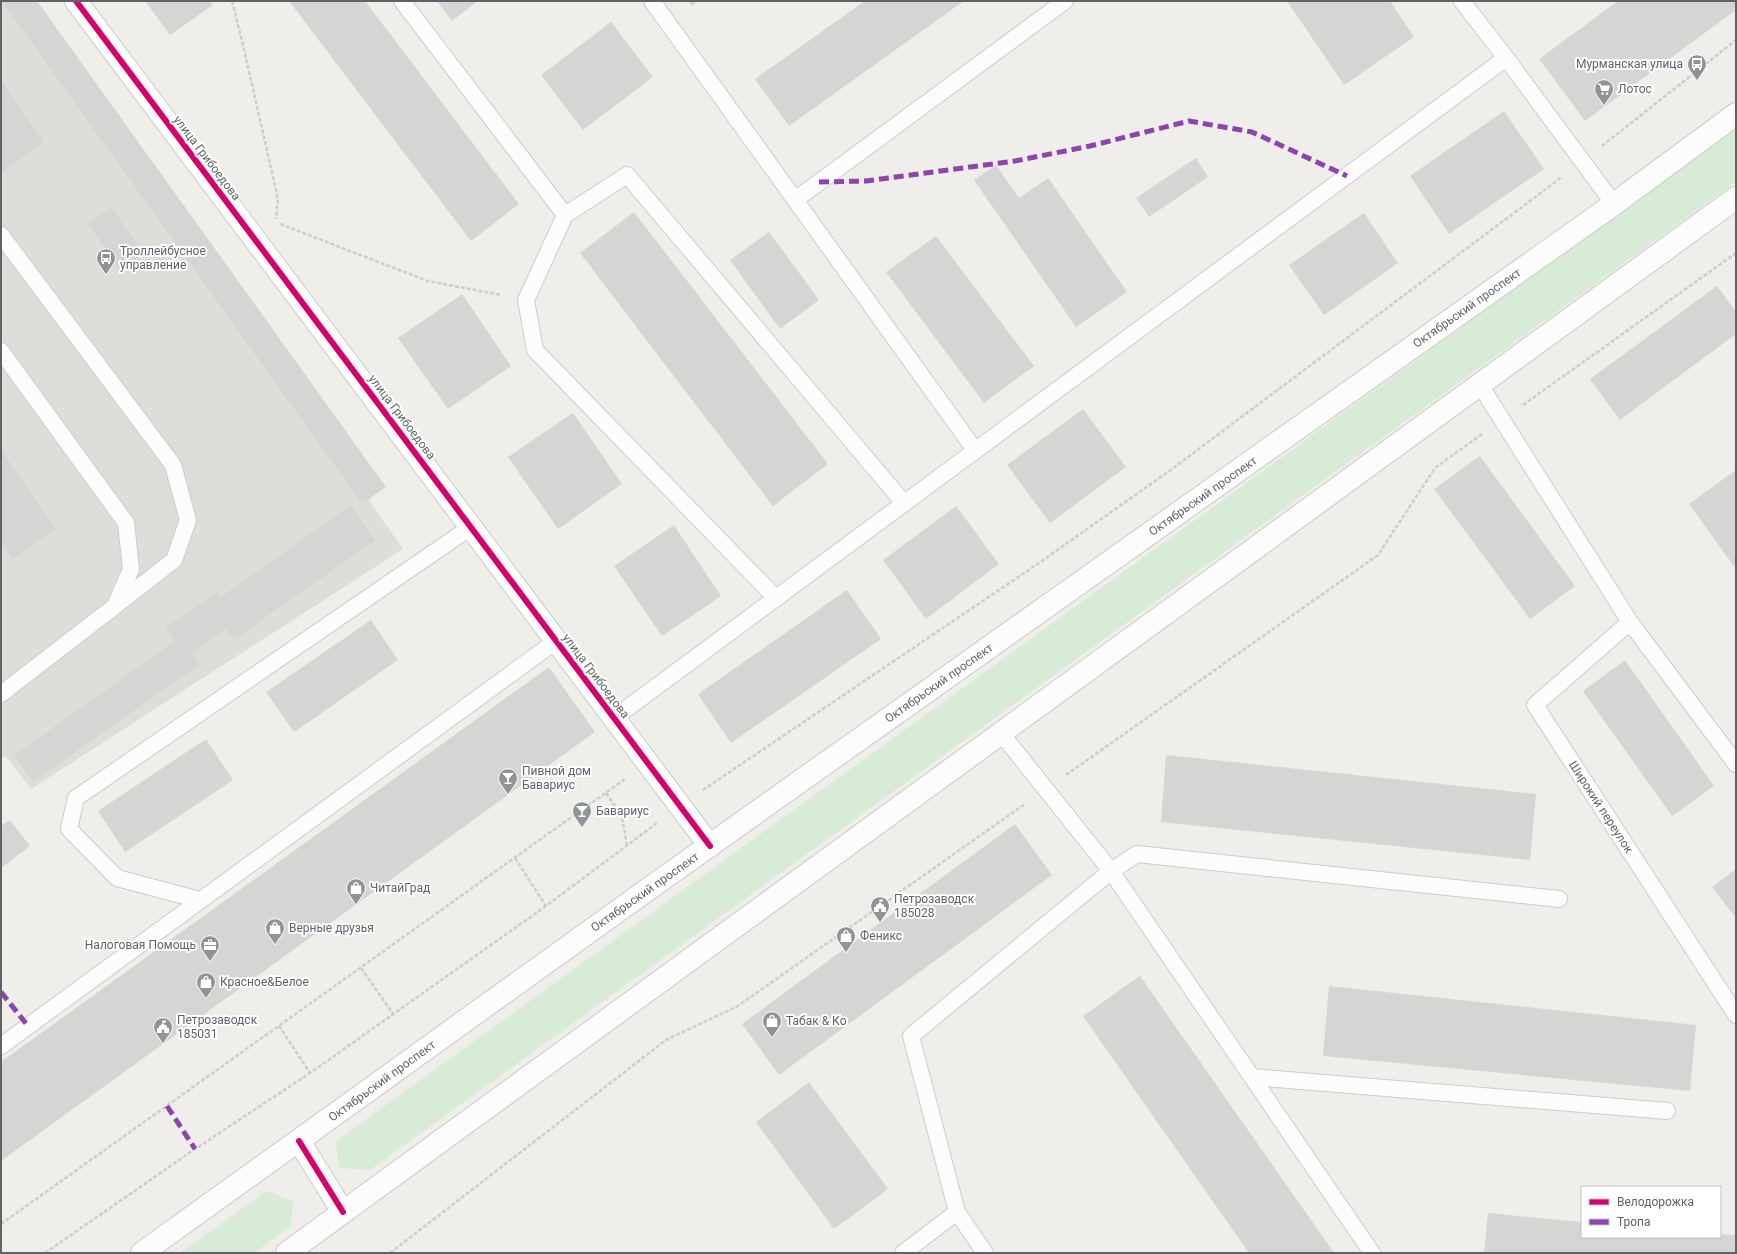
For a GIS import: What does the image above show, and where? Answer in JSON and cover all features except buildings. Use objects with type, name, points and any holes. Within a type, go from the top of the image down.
[{"type":"main road","name":"улица Грибоедова","points":[[76,1],[710,846]]},
{"type":"main road","name":"Октябрьский проспект","points":[[142,1253],[710,846],[1614,204],[1736,114]]},
{"type":"main road","points":[[288,1253],[1736,198]]},
{"type":"main road","points":[[299,1141],[343,1212]]},
{"type":"lane","points":[[402,1],[565,215]]},
{"type":"lane","points":[[652,1],[975,450]]},
{"type":"lane","points":[[795,200],[1065,1]]},
{"type":"lane","points":[[1462,1],[1614,204]]},
{"type":"lane","points":[[614,718],[1506,58]]},
{"type":"lane","points":[[776,598],[535,350],[526,300],[565,215],[627,175],[904,503]]},
{"type":"lane","points":[[1,235],[173,464],[188,520],[174,560],[1,694]]},
{"type":"lane","points":[[1,351],[126,523],[131,569],[115,606]]},
{"type":"lane","points":[[1480,385],[1630,622],[1736,764]]},
{"type":"lane","points":[[200,900],[117,878],[69,829],[76,798],[471,527]]},
{"type":"lane","name":"Широкий переулок","points":[[1630,622],[1535,705],[1736,1015]]},
{"type":"lane","points":[[1,1046],[556,641]]},
{"type":"lane","points":[[1001,733],[1111,871],[1372,1253]]},
{"type":"lane","points":[[985,1253],[957,1212],[910,1036],[1111,871],[1137,854],[1559,899]]},
{"type":"lane","points":[[1252,1077],[1667,1111]]},
{"type":"lane","points":[[903,1253],[957,1212]]},
{"type":"path","points":[[232,1],[278,199],[276,222],[428,281],[526,300]]},
{"type":"path","points":[[45,1253],[195,1149],[310,1073],[546,906],[680,806],[1039,563],[1166,473],[1583,161],[1736,40]]},
{"type":"path","points":[[390,1253],[666,1040],[738,1006],[1378,554],[1435,468],[1736,253]]},
{"type":"path","points":[[1,1224],[606,793],[622,816],[626,846]]},
{"type":"path","points":[[515,858],[546,906]]},
{"type":"path","points":[[361,968],[393,1014]]},
{"type":"path","points":[[279,1026],[310,1073]]},
{"type":"shaded area","name":"Троллейбусное управление","points":[[1,1],[21,1],[403,549],[31,789],[6,756],[1,757]]},
{"type":"green space","points":[[1736,129],[1736,182],[370,1170],[339,1168],[336,1141]]},
{"type":"green space","points":[[267,1191],[293,1201],[291,1226],[254,1253],[180,1253]]},
{"type":"marked path","points":[[819,182],[866,181],[1015,161],[1090,146],[1189,121],[1252,132],[1347,176]]},
{"type":"marked path","points":[[1,992],[28,1026]]},
{"type":"marked path","points":[[167,1106],[195,1149]]},
{"type":"cycle path","points":[[76,1],[710,846]]},
{"type":"cycle path","points":[[299,1141],[343,1212]]},
{"type":"place","name":"Мурманская улица","points":[[1697,81]]},
{"type":"place","name":"Лотос","points":[[1604,106]]},
{"type":"place","name":"Троллейбусное управление","points":[[106,275]]},
{"type":"place","name":"Пивной дом Бавариус","points":[[508,795]]},
{"type":"place","name":"Бавариус","points":[[582,828]]},
{"type":"place","name":"ЧитайГрад","points":[[356,905]]},
{"type":"place","name":"Петрозаводск 185028","points":[[880,923]]},
{"type":"place","name":"Верные друзья","points":[[275,945]]},
{"type":"place","name":"Феникс","points":[[846,953]]},
{"type":"place","name":"Налоговая Помощь","points":[[210,962]]},
{"type":"place","name":"Красное&Белое","points":[[206,999]]},
{"type":"place","name":"Табак & Ко","points":[[772,1038]]},
{"type":"place","name":"Петрозаводск 185031","points":[[163,1044]]}]
